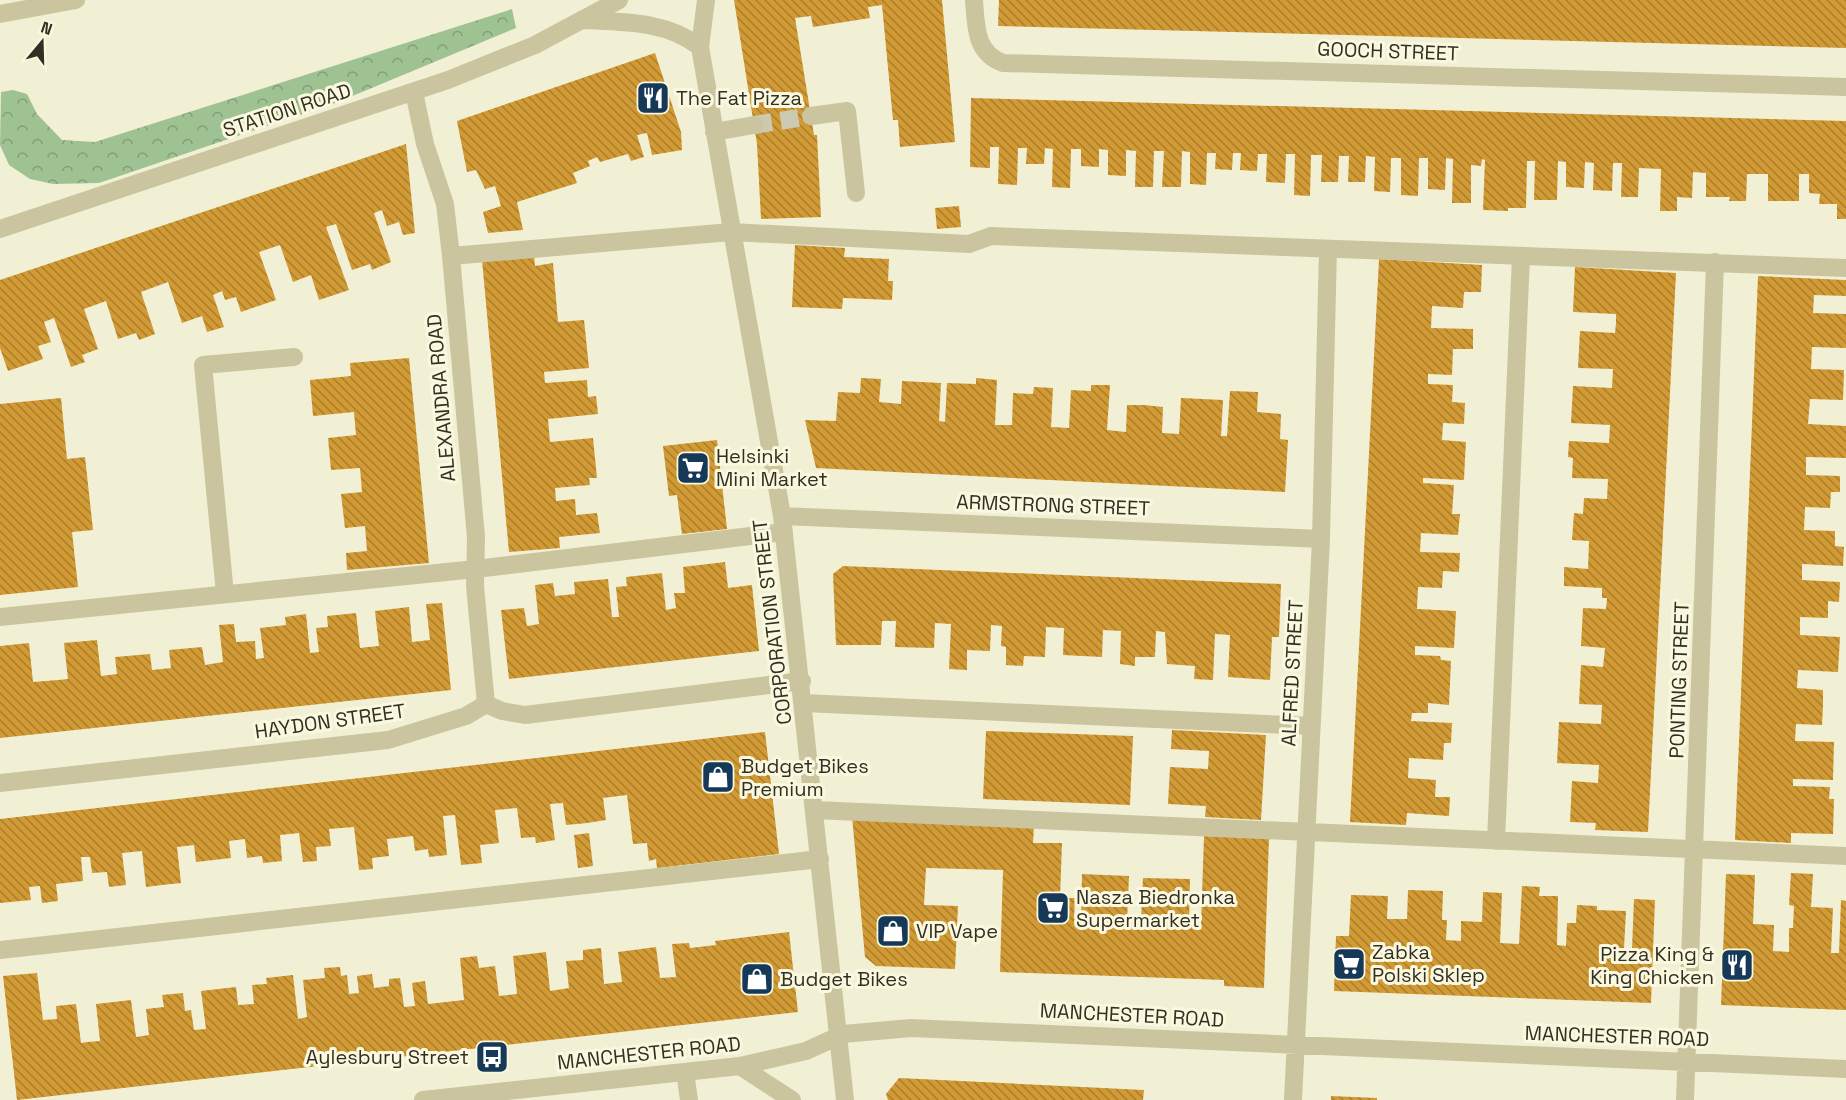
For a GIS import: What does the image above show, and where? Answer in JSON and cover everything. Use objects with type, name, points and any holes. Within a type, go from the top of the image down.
[{"type":"street","points":[[0,14],[76,0]]},
{"type":"street","name":"STATION ROAD","points":[[582,20],[599,0]]},
{"type":"street","name":"STATION ROAD","points":[[0,229],[414,92],[535,45],[619,0]]},
{"type":"street","name":"CORPORATION STREET","points":[[706,0],[700,47],[783,524],[802,681],[845,1100]]},
{"type":"street","name":"GOOCH STREET","points":[[974,0],[979,40],[989,56],[1003,63],[1846,87]]},
{"type":"street","points":[[582,20],[623,22],[670,29],[700,47]]},
{"type":"street","name":"ALEXANDRA ROAD","points":[[414,92],[425,144],[445,204],[477,537],[475,586],[486,704]]},
{"type":"street","points":[[811,116],[847,111],[856,193]]},
{"type":"street","points":[[714,132],[754,125]]},
{"type":"street","points":[[451,256],[731,232],[969,244],[991,236],[1846,268]]},
{"type":"street","name":"ALFRED STREET","points":[[1293,1100],[1321,539],[1328,249]]},
{"type":"street","points":[[1496,841],[1521,256]]},
{"type":"street","name":"PONTING STREET","points":[[1685,1100],[1696,848],[1715,262]]},
{"type":"street","points":[[225,594],[203,365],[294,357]]},
{"type":"street","name":"ARMSTRONG STREET","points":[[0,616],[476,569],[783,524],[1321,539]]},
{"type":"street","points":[[486,704],[508,713],[525,716],[802,681]]},
{"type":"street","points":[[804,703],[1311,726]]},
{"type":"street","name":"HAYDON STREET","points":[[0,783],[388,740],[466,716],[486,704]]},
{"type":"street","points":[[815,810],[1846,856]]},
{"type":"street","points":[[0,950],[820,860]]},
{"type":"street","name":"MANCHESTER ROAD","points":[[423,1100],[740,1066],[806,1051],[837,1035],[911,1028],[1846,1069]]},
{"type":"street","points":[[740,1066],[792,1100]]},
{"type":"street","points":[[685,1072],[689,1100]]},
{"type":"green space","points":[[512,9],[516,28],[338,102],[99,183],[53,184],[30,179],[9,165],[0,145],[1,92],[13,90],[27,94],[37,114],[62,140],[95,142]]},
{"type":"building","points":[[734,0],[942,0],[955,142],[900,147],[898,120],[893,120],[882,5],[868,7],[870,18],[813,27],[811,16],[795,18],[814,135],[817,135],[821,217],[761,219],[757,144]]},
{"type":"building","points":[[999,0],[1846,0],[1846,48],[998,26]]},
{"type":"building","points":[[655,53],[681,132],[682,150],[652,155],[647,133],[637,135],[644,157],[631,161],[628,154],[600,162],[597,157],[588,161],[590,166],[573,173],[577,183],[517,202],[523,230],[488,233],[483,212],[501,206],[495,186],[485,189],[476,170],[467,172],[457,121]]},
{"type":"building","points":[[971,98],[1846,121],[1846,219],[1837,219],[1837,204],[1819,204],[1820,194],[1809,193],[1809,174],[1799,174],[1799,201],[1768,201],[1768,174],[1747,174],[1746,201],[1729,201],[1730,197],[1706,197],[1706,173],[1693,172],[1692,198],[1677,197],[1677,211],[1660,211],[1661,169],[1639,168],[1638,197],[1621,197],[1622,163],[1613,163],[1612,191],[1593,190],[1594,163],[1585,162],[1584,188],[1566,187],[1566,162],[1558,161],[1557,200],[1534,200],[1535,161],[1527,161],[1526,208],[1508,208],[1508,211],[1483,210],[1485,160],[1482,159],[1481,166],[1471,165],[1471,203],[1452,203],[1453,159],[1446,158],[1445,190],[1428,189],[1428,158],[1419,158],[1418,196],[1401,195],[1401,158],[1391,158],[1390,192],[1374,191],[1375,157],[1366,156],[1365,182],[1348,182],[1349,156],[1339,156],[1338,182],[1321,182],[1322,155],[1311,155],[1310,196],[1294,195],[1295,154],[1286,154],[1285,183],[1266,182],[1267,154],[1258,154],[1257,171],[1240,170],[1241,153],[1233,153],[1232,170],[1215,169],[1216,153],[1207,153],[1206,185],[1190,184],[1190,152],[1182,151],[1181,187],[1162,187],[1164,151],[1154,151],[1153,187],[1135,187],[1136,151],[1126,150],[1126,176],[1108,175],[1108,150],[1099,149],[1099,167],[1081,166],[1081,149],[1071,149],[1070,188],[1052,187],[1053,149],[1045,148],[1044,164],[1026,164],[1027,148],[1018,148],[1017,185],[998,184],[999,147],[990,147],[990,168],[970,167]]},
{"type":"building","points":[[406,144],[415,233],[403,235],[399,222],[387,226],[382,210],[374,213],[391,262],[372,270],[370,264],[352,270],[336,224],[326,227],[349,290],[319,300],[311,275],[293,282],[280,245],[259,252],[276,300],[241,312],[236,297],[225,300],[222,291],[213,295],[224,327],[207,332],[202,316],[182,323],[168,282],[141,292],[155,334],[139,340],[136,333],[118,339],[106,301],[84,309],[98,349],[82,355],[85,362],[71,367],[54,318],[44,322],[51,342],[38,346],[43,359],[8,371],[0,348],[0,280]]},
{"type":"building","points":[[959,206],[961,227],[937,229],[935,208]]},
{"type":"building","points":[[795,245],[845,248],[844,257],[889,259],[888,281],[893,281],[892,300],[843,298],[842,309],[792,307]]},
{"type":"building","points":[[534,255],[535,266],[553,263],[558,322],[584,320],[589,368],[544,372],[545,383],[587,380],[588,397],[596,396],[598,414],[548,419],[550,442],[593,438],[597,478],[589,478],[590,485],[555,488],[556,501],[575,499],[576,515],[597,513],[600,533],[559,537],[560,548],[509,552],[482,260]]},
{"type":"building","points":[[1379,259],[1482,265],[1481,292],[1464,292],[1463,308],[1432,306],[1431,328],[1473,329],[1473,349],[1453,349],[1452,375],[1428,374],[1428,384],[1453,385],[1452,402],[1465,403],[1464,424],[1443,423],[1442,440],[1466,442],[1464,480],[1423,478],[1423,483],[1454,485],[1452,514],[1460,514],[1458,535],[1421,533],[1420,552],[1460,553],[1459,572],[1443,571],[1442,588],[1418,587],[1417,609],[1456,611],[1454,648],[1415,646],[1415,655],[1440,656],[1441,660],[1451,661],[1449,705],[1428,703],[1428,713],[1412,713],[1411,721],[1452,723],[1451,743],[1444,743],[1443,760],[1409,758],[1408,778],[1436,780],[1435,797],[1450,797],[1449,816],[1407,813],[1406,825],[1350,822]]},
{"type":"building","points":[[1575,267],[1676,273],[1648,832],[1595,830],[1596,823],[1570,822],[1572,781],[1598,783],[1599,765],[1557,763],[1559,722],[1601,724],[1602,705],[1579,704],[1581,665],[1603,667],[1605,648],[1581,646],[1583,608],[1606,609],[1607,598],[1602,598],[1602,588],[1564,586],[1564,567],[1588,569],[1589,541],[1572,540],[1574,513],[1583,514],[1584,498],[1607,499],[1608,479],[1572,478],[1573,458],[1568,457],[1569,441],[1609,443],[1610,425],[1571,423],[1573,386],[1612,388],[1613,369],[1578,368],[1580,331],[1615,333],[1616,323],[1616,314],[1573,312]]},
{"type":"building","points":[[1758,276],[1846,280],[1846,296],[1814,295],[1813,313],[1846,314],[1846,348],[1812,347],[1811,369],[1844,370],[1843,400],[1810,399],[1808,424],[1846,426],[1846,458],[1806,457],[1806,475],[1840,476],[1840,492],[1831,492],[1830,508],[1805,507],[1804,530],[1835,531],[1835,546],[1844,547],[1843,566],[1802,564],[1802,580],[1840,582],[1839,602],[1828,601],[1828,618],[1800,617],[1800,635],[1840,637],[1838,672],[1798,670],[1797,688],[1823,690],[1823,705],[1822,725],[1796,724],[1795,741],[1834,742],[1833,780],[1793,779],[1793,786],[1830,787],[1829,799],[1834,799],[1833,834],[1791,833],[1791,843],[1735,840]]},
{"type":"building","points":[[409,358],[429,563],[347,570],[346,553],[367,551],[365,526],[345,528],[341,494],[362,492],[360,468],[331,470],[328,438],[356,435],[354,412],[313,416],[310,380],[351,376],[350,363]]},
{"type":"building","points":[[861,378],[881,379],[879,402],[901,404],[902,381],[941,383],[939,421],[945,422],[947,383],[976,384],[976,378],[997,380],[995,425],[1012,425],[1013,393],[1033,394],[1034,387],[1053,388],[1051,427],[1069,428],[1071,390],[1091,391],[1091,385],[1110,385],[1107,430],[1126,432],[1127,405],[1144,405],[1163,407],[1162,433],[1179,434],[1181,398],[1223,400],[1221,436],[1227,436],[1230,391],[1258,392],[1257,412],[1281,414],[1280,439],[1288,440],[1285,492],[816,468],[805,420],[836,421],[838,392],[860,393]]},
{"type":"building","points":[[61,398],[67,459],[85,457],[93,530],[72,532],[78,587],[0,595],[0,404]]},
{"type":"building","name":"Helsinki Mini Market","points":[[717,440],[727,529],[682,534],[677,495],[669,496],[663,446]]},
{"type":"building","points":[[725,562],[728,588],[752,585],[759,651],[509,679],[501,610],[524,608],[527,626],[539,624],[535,585],[553,583],[555,596],[575,594],[574,582],[608,579],[612,617],[619,617],[616,587],[627,586],[626,577],[662,573],[666,610],[676,608],[674,593],[685,593],[683,567]]},
{"type":"building","points":[[843,566],[1281,584],[1279,637],[1272,637],[1270,680],[1228,677],[1230,635],[1215,634],[1213,680],[1194,679],[1195,666],[1167,664],[1165,632],[1156,631],[1155,657],[1135,657],[1135,666],[1120,664],[1121,631],[1103,630],[1102,657],[1063,655],[1064,628],[1046,627],[1045,657],[1024,656],[1023,666],[1006,665],[1006,647],[1001,646],[1002,626],[991,625],[990,651],[967,650],[967,670],[949,669],[951,624],[935,623],[934,648],[895,647],[896,621],[882,621],[881,645],[836,645],[833,574]]},
{"type":"building","points":[[442,603],[451,690],[0,738],[0,646],[29,643],[33,682],[68,679],[64,643],[97,640],[101,676],[117,674],[115,657],[150,654],[152,670],[171,668],[169,650],[202,647],[205,665],[223,662],[219,625],[234,624],[236,642],[255,641],[256,659],[264,658],[260,628],[286,625],[285,617],[306,614],[310,653],[319,652],[316,628],[328,627],[327,616],[356,613],[360,648],[379,646],[375,611],[409,607],[412,642],[430,640],[426,604]]},
{"type":"building","points":[[1172,730],[1266,735],[1261,820],[1205,817],[1206,806],[1168,804],[1170,767],[1208,769],[1209,751],[1171,749]]},
{"type":"building","points":[[986,731],[1133,736],[1130,805],[983,799]]},
{"type":"building","points":[[765,732],[779,854],[657,868],[656,859],[649,861],[647,843],[633,844],[627,795],[603,798],[606,820],[587,823],[566,825],[563,803],[550,804],[555,840],[536,843],[535,837],[521,838],[517,808],[495,810],[499,843],[480,845],[482,863],[461,865],[455,815],[443,816],[447,855],[429,857],[428,849],[415,851],[413,836],[387,839],[389,856],[372,858],[373,869],[359,870],[354,827],[329,829],[331,846],[316,847],[317,861],[303,862],[299,833],[280,835],[282,861],[263,863],[262,856],[247,858],[245,839],[229,841],[231,858],[196,862],[194,845],[177,847],[181,883],[146,887],[142,851],[122,853],[126,885],[109,887],[107,872],[92,873],[90,857],[81,857],[83,881],[56,884],[58,901],[42,903],[40,886],[29,887],[31,900],[0,903],[0,819]]},
{"type":"building","points":[[852,816],[1034,826],[1033,843],[1062,843],[1060,898],[1075,898],[1074,918],[1081,918],[1082,874],[1129,876],[1127,921],[1141,921],[1143,878],[1190,879],[1189,924],[1201,925],[1204,836],[1269,838],[1264,988],[1224,986],[1224,980],[1000,972],[1003,870],[926,868],[924,905],[958,906],[955,969],[876,966],[865,957]]},
{"type":"building","points":[[589,833],[593,866],[578,868],[574,835]]},
{"type":"building","points":[[1791,873],[1813,874],[1811,907],[1833,908],[1831,953],[1839,953],[1841,900],[1846,901],[1846,1010],[1721,1005],[1726,874],[1755,875],[1753,924],[1774,925],[1773,951],[1789,952],[1789,928],[1793,928],[1794,906],[1789,905]]},
{"type":"building","points":[[1522,886],[1540,887],[1539,896],[1558,896],[1557,945],[1566,946],[1567,923],[1576,923],[1577,905],[1597,906],[1597,910],[1626,911],[1624,948],[1632,949],[1634,899],[1655,900],[1651,1003],[1334,991],[1336,936],[1349,936],[1351,895],[1388,896],[1387,919],[1407,919],[1408,890],[1443,891],[1442,920],[1447,920],[1446,940],[1461,941],[1461,921],[1482,922],[1483,892],[1502,893],[1500,943],[1519,944]]},
{"type":"building","points":[[789,932],[798,1012],[17,1100],[3,976],[37,973],[43,1020],[57,1019],[56,1006],[76,1004],[81,1043],[100,1041],[96,1004],[131,1000],[136,1037],[149,1035],[146,1009],[164,1007],[162,995],[183,993],[185,1011],[191,1010],[194,1030],[206,1029],[201,991],[236,987],[238,1005],[254,1004],[252,985],[267,984],[266,978],[293,975],[298,1019],[307,1017],[303,980],[325,978],[324,968],[340,967],[341,976],[347,975],[349,994],[359,993],[357,976],[372,974],[374,988],[389,986],[389,979],[400,978],[404,1007],[415,1006],[412,983],[425,981],[428,1004],[464,1000],[460,958],[477,956],[479,968],[495,966],[499,996],[517,994],[513,956],[546,952],[550,991],[569,988],[566,961],[583,960],[583,950],[601,948],[604,984],[622,982],[618,952],[656,947],[660,978],[676,977],[672,944],[689,943],[690,948],[716,945],[715,941]]},
{"type":"building","points":[[899,1078],[1144,1090],[1143,1100],[888,1100],[886,1094]]},
{"type":"building","points":[[1331,1096],[1377,1098],[1377,1100],[1331,1100]]},
{"type":"tunnel","points":[[754,125],[811,116]]},
{"type":"place","name":"The Fat Pizza","points":[[653,98]]},
{"type":"place","name":"Helsinki Mini Market","points":[[693,468]]},
{"type":"place","name":"Budget Bikes Premium","points":[[718,777]]},
{"type":"place","name":"Nasza Biedronka Supermarket","points":[[1053,908]]},
{"type":"place","name":"VIP Vape","points":[[893,931]]},
{"type":"place","name":"Zabka Polski Sklep","points":[[1349,964]]},
{"type":"place","name":"Pizza King & King Chicken","points":[[1737,965]]},
{"type":"place","name":"Budget Bikes","points":[[757,979]]},
{"type":"place","name":"Aylesbury Street","points":[[492,1057]]}]
